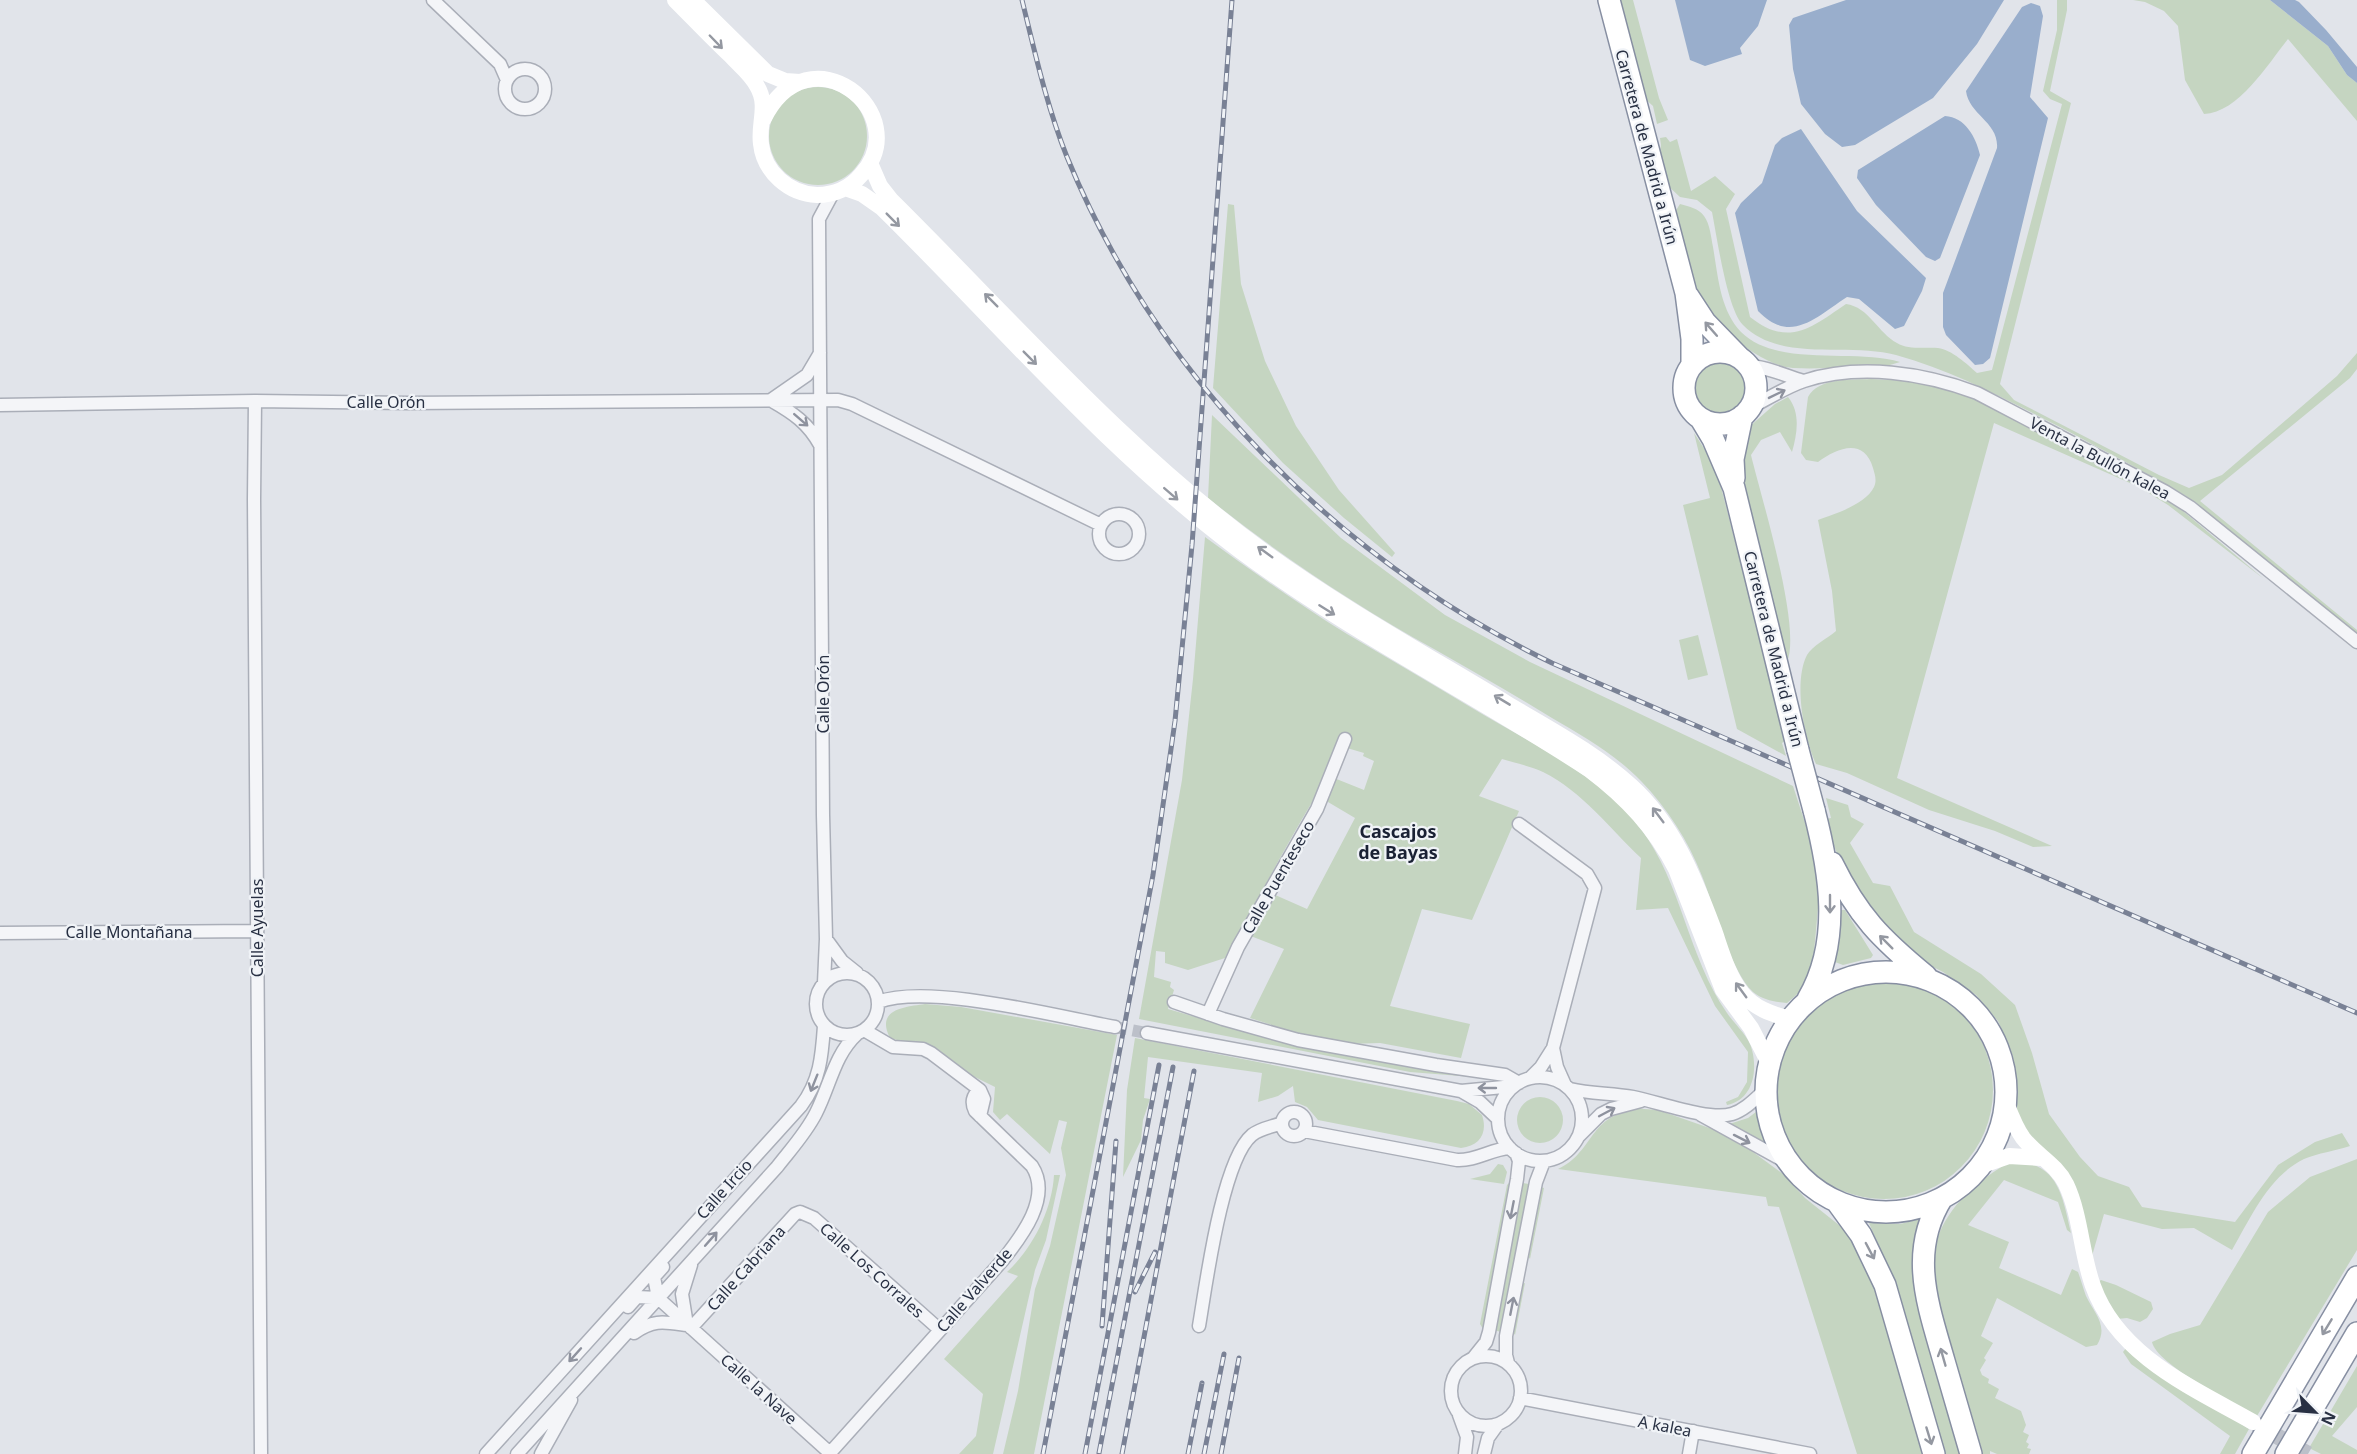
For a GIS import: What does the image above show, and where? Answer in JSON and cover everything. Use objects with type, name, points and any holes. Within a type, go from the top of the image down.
[{"type":"highway","name":"Carretera de Madrid a Irún","points":[[1609,0],[1686,293]]},
{"type":"highway","points":[[1686,293],[1706,322],[1745,363],[1756,387],[1746,412],[1733,459],[1734,488]]},
{"type":"highway","points":[[1686,293],[1692,339],[1692,365],[1684,384],[1685,398],[1713,440],[1734,488]]},
{"type":"highway","points":[[1692,365],[1703,356],[1716,352],[1730,353],[1745,363]]},
{"type":"highway","points":[[1701,419],[1722,424],[1746,412]]},
{"type":"highway","name":"Carretera de Madrid a Irún","points":[[1734,488],[1798,750],[1824,846]]},
{"type":"highway","points":[[1807,1001],[1819,981],[1827,943],[1830,890],[1824,846]]},
{"type":"highway","points":[[1824,846],[1842,884],[1860,913],[1889,946],[1931,980],[1950,990],[1967,1003],[1982,1019],[1993,1037],[2001,1058],[2005,1079],[2005,1100],[1997,1135],[1980,1166],[1956,1189],[1922,1207],[1901,1211],[1868,1211],[1837,1202],[1802,1179],[1788,1163],[1775,1141],[1767,1116],[1765,1090],[1769,1064],[1777,1040],[1790,1019],[1807,1001],[1825,988],[1844,979],[1866,973],[1899,972],[1931,980]]},
{"type":"highway","points":[[1942,1198],[1932,1214],[1926,1234],[1922,1272],[1931,1316],[1971,1454]]},
{"type":"highway","points":[[1837,1202],[1861,1235],[1885,1285],[1934,1454]]},
{"type":"highway","points":[[2253,1454],[2357,1277]]},
{"type":"highway","points":[[2286,1454],[2357,1333]]},
{"type":"street","points":[[433,0],[500,64],[507,80],[506,94],[514,105],[527,109],[540,104],[546,93],[544,80],[536,71],[518,70],[500,64]]},
{"type":"street","points":[[675,0],[752,78],[763,97],[761,143],[768,166],[784,184],[806,194],[839,191],[862,194],[882,208],[1125,453],[1222,537],[1321,606],[1590,770],[1629,802],[1647,822],[1667,852],[1676,869],[1724,990],[1751,1028],[1769,1064]]},
{"type":"street","points":[[693,0],[768,74],[785,81],[800,82]]},
{"type":"street","points":[[507,80],[518,70]]},
{"type":"street","points":[[763,120],[771,103],[784,90],[811,79],[833,81],[853,90],[862,98],[873,117],[876,141],[870,163],[863,173],[839,191]]},
{"type":"street","points":[[870,163],[880,186],[891,200],[1104,414],[1212,512],[1305,579],[1576,745],[1617,773],[1658,814],[1684,856],[1739,988],[1760,1009],[1790,1019]]},
{"type":"street","name":"Calle Orón","points":[[819,219],[839,191]]},
{"type":"street","name":"Calle Orón","points":[[806,194],[819,219],[826,939],[824,983]]},
{"type":"street","points":[[821,352],[807,375],[771,400],[807,424],[821,448]]},
{"type":"street","points":[[1745,363],[1761,366],[1772,372],[1803,381]]},
{"type":"street","name":"Venta la Bullón kalea","points":[[1803,381],[1857,372],[1892,374],[1925,377],[1977,393],[2190,507],[2357,642]]},
{"type":"street","points":[[1746,412],[1803,381]]},
{"type":"street","name":"Calle Orón","points":[[0,405],[255,401],[408,403],[838,400],[852,404],[1101,525]]},
{"type":"street","name":"Calle Ayuelas","points":[[255,401],[261,1454]]},
{"type":"street","name":"Calle Puenteseco","points":[[1208,1014],[1238,947],[1317,809],[1345,738]]},
{"type":"street","points":[[1486,1153],[1498,1122],[1500,1106],[1521,1082],[1541,1067],[1553,1048],[1595,888],[1587,874],[1519,824]]},
{"type":"street","name":"Calle Montañana","points":[[0,933],[257,932]]},
{"type":"street","points":[[826,939],[842,961],[869,982],[878,1002],[875,1018],[861,1032],[840,1034],[824,1026],[815,1005],[824,983],[834,975],[847,973],[860,976]]},
{"type":"street","points":[[878,1002],[903,997],[971,1000],[1115,1027]]},
{"type":"street","points":[[1174,1002],[1298,1040],[1505,1075],[1521,1082]]},
{"type":"street","name":"Calle Ircio","points":[[486,1454],[810,1094],[822,1061],[824,1026]]},
{"type":"street","name":"Calle Ircio","points":[[517,1454],[620,1342],[800,1138],[816,1113],[842,1050],[861,1032]]},
{"type":"street","name":"Calle Valverde","points":[[830,1453],[1016,1243],[1034,1209],[1039,1192],[1039,1181],[1032,1166],[980,1116],[984,1099],[980,1090],[923,1049],[893,1047],[861,1032]]},
{"type":"street","points":[[1147,1033],[1461,1091],[1543,1077],[1555,1079],[1567,1087],[1586,1093],[1634,1097],[1643,1101],[1718,1116],[1744,1109],[1765,1090]]},
{"type":"street","points":[[1553,1048],[1557,1067],[1582,1111],[1582,1124],[1578,1137]]},
{"type":"street","points":[[1461,1091],[1485,1106],[1498,1122],[1502,1137],[1513,1150],[1519,1167],[1486,1342],[1474,1358],[1459,1368],[1451,1386],[1451,1397],[1467,1437],[1465,1454]]},
{"type":"street","points":[[2005,1100],[2023,1139],[2058,1172],[2069,1192],[2093,1287],[2106,1315],[2117,1330],[2132,1346],[2158,1366],[2253,1422]]},
{"type":"street","points":[[1305,1127],[1317,1133],[1457,1160],[1473,1159],[1486,1153],[1513,1150],[1534,1161],[1544,1161],[1564,1153],[1601,1114],[1611,1108],[1643,1101]]},
{"type":"street","points":[[1199,1326],[1222,1208],[1235,1161],[1251,1136],[1261,1130],[1280,1126],[1288,1113],[1295,1111],[1303,1115],[1305,1127]]},
{"type":"street","points":[[1697,1113],[1788,1163]]},
{"type":"street","points":[[1280,1126],[1287,1134],[1294,1136],[1305,1127]]},
{"type":"street","points":[[1980,1166],[2009,1156],[2042,1158]]},
{"type":"street","points":[[1484,1454],[1488,1438],[1498,1424],[1516,1409],[1520,1398],[1519,1379],[1508,1363],[1506,1355],[1506,1336],[1536,1182],[1544,1161]]},
{"type":"street","name":"Calle Los Corrales","points":[[804,1212],[814,1218],[940,1330]]},
{"type":"street","name":"Calle Cabriana","points":[[689,1326],[795,1214],[804,1212]]},
{"type":"street","points":[[658,1298],[654,1277],[684,1244],[687,1231]]},
{"type":"street","points":[[620,1342],[647,1324],[660,1322],[689,1326],[683,1310],[682,1294],[693,1260]]},
{"type":"street","name":"Calle Ircio","points":[[591,1337],[603,1335],[637,1297],[658,1298]]},
{"type":"street","name":"Calle la Nave","points":[[658,1298],[830,1453]]},
{"type":"street","points":[[1474,1358],[1486,1355],[1498,1357],[1508,1363]]},
{"type":"street","points":[[541,1454],[562,1420],[577,1389]]},
{"type":"street","name":"A kalea","points":[[1520,1398],[1810,1454]]},
{"type":"street","points":[[1459,1414],[1477,1425],[1498,1424]]},
{"type":"street","points":[[1689,1454],[1693,1431]]},
{"type":"green space","points":[[1619,0],[1633,0],[1659,98],[1668,120],[1657,124],[1653,106],[1644,98]]},
{"type":"green space","points":[[2057,0],[2067,0],[2067,10],[2050,91],[2071,103],[2000,384],[2014,400],[2159,475],[2189,488],[2222,475],[2337,376],[2357,353],[2357,369],[2350,378],[2200,501],[2357,630],[2357,634],[2186,496],[1999,396],[1959,377],[1896,355],[1858,350],[1796,348],[1758,337],[1743,325],[1732,304],[1723,272],[1712,212],[1697,200],[1680,197],[1665,183],[1659,157],[1660,138],[1666,137],[1670,142],[1677,139],[1691,191],[1715,176],[1735,194],[1726,209],[1750,317],[1764,326],[1789,333],[1800,331],[1846,304],[1861,310],[1890,339],[1901,345],[1943,349],[1959,358],[1977,373],[1992,370],[2062,104],[2050,99],[2043,91],[2057,30]]},
{"type":"green space","points":[[2133,0],[2270,0],[2328,46],[2347,75],[2357,83],[2357,121],[2288,39],[2262,73],[2240,96],[2217,112],[2204,114],[2185,80],[2178,26],[2164,11],[2145,2]]},
{"type":"green space","points":[[818,87],[837,91],[853,101],[863,117],[867,136],[863,155],[853,171],[837,181],[818,185],[799,181],[783,171],[773,155],[769,136],[773,117],[783,101],[799,91]]},
{"type":"green space","points":[[1228,204],[1234,205],[1241,284],[1265,361],[1296,426],[1339,490],[1395,553],[1392,557],[1344,518],[1283,463],[1213,388]]},
{"type":"green space","points":[[1680,204],[1696,209],[1706,219],[1728,314],[1741,332],[1756,343],[1795,354],[1861,356],[1900,362],[1890,365],[1793,368],[1779,365],[1751,351],[1712,316],[1696,290],[1673,215]]},
{"type":"green space","points":[[1719,363],[1729,365],[1737,371],[1743,379],[1745,389],[1743,399],[1737,407],[1729,413],[1719,415],[1709,413],[1701,407],[1695,399],[1693,389],[1695,379],[1701,371],[1709,365]]},
{"type":"green space","points":[[1871,379],[1910,381],[1950,389],[1985,403],[2162,497],[2183,511],[2264,579],[2168,505],[2139,487],[1994,423],[1897,778],[2052,846],[2033,847],[1995,831],[1929,810],[1847,773],[1816,764],[1804,725],[1802,710],[1803,666],[1809,652],[1836,631],[1832,591],[1818,520],[1857,503],[1870,493],[1876,480],[1869,458],[1857,449],[1841,450],[1818,462],[1806,460],[1801,453],[1808,397],[1813,391],[1827,383]]},
{"type":"green space","points":[[1788,397],[1796,417],[1792,452],[1780,432],[1761,440],[1751,455],[1785,593],[1790,645],[1787,662],[1739,470],[1748,428],[1775,404]]},
{"type":"green space","points":[[1212,415],[1341,538],[1445,615],[1530,662],[1793,786],[1809,835],[1820,886],[1809,981],[1801,991],[1787,1003],[1778,1002],[1757,995],[1745,982],[1730,954],[1702,876],[1683,837],[1651,791],[1621,763],[1599,746],[1346,597],[1262,539],[1208,498]]},
{"type":"green space","points":[[1694,433],[1711,459],[1720,483],[1786,740],[1782,743],[1786,756],[1737,729],[1683,505],[1710,498]]},
{"type":"green space","points":[[1205,537],[1329,623],[1562,761],[1605,792],[1624,809],[1655,850],[1714,991],[1750,1045],[1754,1059],[1753,1076],[1742,1098],[1727,1105],[1726,1102],[1738,1097],[1747,1082],[1748,1052],[1715,1006],[1668,908],[1636,910],[1641,858],[1570,789],[1543,772],[1502,759],[1479,796],[1519,811],[1472,920],[1422,909],[1390,1006],[1470,1024],[1461,1058],[1380,1043],[1349,1044],[1303,1035],[1250,1018],[1284,949],[1248,935],[1273,894],[1307,909],[1355,818],[1328,802],[1327,797],[1334,778],[1364,790],[1374,761],[1363,756],[1364,753],[1347,748],[1330,773],[1225,958],[1188,970],[1165,963],[1165,952],[1156,951],[1154,977],[1171,982],[1170,987],[1174,990],[1168,1009],[1254,1034],[1384,1062],[1473,1077],[1410,1072],[1139,1019],[1182,780]]},
{"type":"green space","points":[[1698,635],[1708,675],[1688,680],[1679,640]]},
{"type":"green space","points":[[1826,798],[1848,805],[1851,817],[1864,824],[1850,843],[1873,883],[1890,886],[1914,932],[1981,974],[2015,1005],[2032,1053],[2049,1114],[2080,1157],[2098,1176],[2129,1187],[2142,1207],[2235,1222],[2278,1165],[2315,1142],[2342,1133],[2350,1146],[2315,1155],[2292,1166],[2262,1198],[2232,1250],[2194,1228],[2162,1229],[2104,1214],[2092,1256],[2077,1197],[2027,1137],[2017,1120],[2013,1056],[1998,1021],[1976,995],[1943,972],[1914,957],[1887,933],[1848,882],[1826,819],[1831,818]]},
{"type":"green space","points":[[1838,910],[1845,910],[1873,955],[1871,958],[1843,965],[1835,962]]},
{"type":"green space","points":[[1884,981],[1916,986],[1926,990],[1961,1013],[1984,1048],[1988,1058],[1993,1090],[1988,1122],[1984,1132],[1961,1167],[1926,1190],[1916,1194],[1884,1199],[1852,1194],[1842,1190],[1807,1167],[1784,1132],[1780,1122],[1775,1090],[1780,1058],[1784,1048],[1807,1013],[1842,990],[1852,986]]},
{"type":"green space","points":[[925,1004],[961,1007],[1117,1035],[1034,1454],[1003,1454],[1018,1391],[1035,1289],[1050,1246],[1066,1175],[1061,1148],[1067,1122],[1059,1120],[1050,1154],[1007,1114],[1000,1120],[993,1112],[995,1087],[904,1042],[890,1038],[886,1028],[889,1015],[901,1008]]},
{"type":"green space","points":[[1135,1038],[1469,1104],[1482,1115],[1483,1133],[1473,1145],[1461,1148],[1318,1120],[1307,1107],[1295,1102],[1293,1086],[1278,1096],[1258,1102],[1262,1073],[1148,1057],[1144,1098],[1150,1099],[1143,1120],[1141,1140],[1123,1177],[1127,1090]]},
{"type":"green space","points":[[1540,1097],[1549,1098],[1557,1103],[1562,1111],[1562,1129],[1557,1137],[1549,1142],[1540,1143],[1531,1142],[1523,1137],[1518,1129],[1517,1120],[1518,1111],[1523,1103],[1531,1098]]},
{"type":"green space","points":[[1631,1108],[1658,1110],[1721,1132],[1783,1174],[1805,1198],[1849,1233],[1877,1292],[1922,1454],[1857,1454],[1779,1207],[1768,1206],[1766,1197],[1558,1169],[1578,1154],[1607,1120],[1631,1111]]},
{"type":"green space","points":[[1756,1112],[1767,1146],[1726,1125],[1748,1118]]},
{"type":"green space","points":[[2357,1159],[2357,1250],[2257,1416],[2198,1383],[2167,1361],[2152,1342],[2200,1325],[2268,1212],[2310,1177]]},
{"type":"green space","points":[[2011,1161],[2039,1167],[2048,1174],[2060,1193],[2071,1233],[2067,1230],[2058,1202],[2004,1180],[1968,1225],[2009,1242],[1999,1268],[2061,1295],[2072,1269],[2078,1272],[2086,1296],[2099,1320],[2101,1332],[2097,1345],[2086,1347],[1997,1298],[1981,1336],[1993,1343],[1980,1370],[1982,1375],[1989,1379],[1988,1383],[1999,1389],[1995,1398],[2021,1411],[2026,1425],[2023,1432],[2029,1435],[2026,1442],[2029,1444],[2027,1448],[2031,1449],[2029,1454],[1997,1454],[1990,1451],[1990,1454],[1983,1454],[1938,1301],[1934,1254],[1942,1227],[1957,1204],[1988,1176]]},
{"type":"green space","points":[[1498,1164],[1503,1165],[1507,1172],[1504,1184],[1470,1179],[1490,1174]]},
{"type":"green space","points":[[1054,1175],[1060,1175],[1046,1240],[1035,1270],[993,1454],[959,1454],[976,1436],[983,1394],[944,1359],[1018,1276],[1007,1272],[1025,1252],[1040,1228],[1049,1202]]},
{"type":"green space","points":[[1511,1181],[1483,1329],[1480,1324],[1507,1185]]},
{"type":"green space","points":[[1523,1183],[1529,1184],[1501,1332],[1494,1330]]},
{"type":"green space","points":[[1540,1187],[1544,1188],[1530,1259],[1528,1256]]},
{"type":"green space","points":[[1920,1219],[1913,1250],[1914,1274],[1963,1454],[1943,1454],[1890,1272],[1869,1223],[1900,1224]]},
{"type":"green space","points":[[2101,1280],[2151,1302],[2153,1309],[2147,1318],[2140,1322],[2127,1318],[2117,1319],[2098,1282]]},
{"type":"green space","points":[[1525,1283],[1515,1335],[1513,1332],[1522,1284]]},
{"type":"green space","points":[[2126,1348],[2249,1429],[2235,1454],[2220,1454],[2230,1436],[2131,1364],[2123,1352]]},
{"type":"green space","points":[[2357,1366],[2357,1407],[2332,1436],[2357,1450],[2357,1454],[2321,1454],[2309,1448]]},
{"type":"water","points":[[1675,0],[1767,0],[1758,26],[1740,48],[1742,54],[1705,66],[1690,60]]},
{"type":"water","points":[[1846,0],[2004,0],[1977,44],[1933,98],[1855,145],[1842,147],[1825,134],[1801,104],[1793,69],[1789,25],[1793,18]]},
{"type":"water","points":[[2270,0],[2299,2],[2357,67],[2357,83],[2347,75],[2328,46]]},
{"type":"water","points":[[2031,3],[2040,6],[2043,16],[2030,97],[2048,118],[1990,358],[1983,364],[1975,365],[1946,335],[1943,327],[1943,293],[1997,148],[1993,132],[1972,106],[1966,91],[2022,7]]},
{"type":"water","points":[[1945,116],[1958,120],[1969,129],[1980,155],[1940,258],[1935,261],[1926,257],[1876,205],[1857,178],[1858,170]]},
{"type":"water","points":[[1801,129],[1857,211],[1926,278],[1904,326],[1895,329],[1859,299],[1847,297],[1814,319],[1792,327],[1781,326],[1770,321],[1758,311],[1735,213],[1741,203],[1762,183],[1775,145],[1782,138]]},
{"type":"tunnel","points":[[1115,1027],[1147,1033]]},
{"type":"tunnel","points":[[2256,1424],[2308,1454]]},
{"type":"railway","points":[[1022,0],[1047,99],[1067,157],[1105,238],[1151,315],[1204,387],[1263,454],[1328,516],[1399,571],[1473,621],[1552,663],[2357,1013]]},
{"type":"railway","points":[[1043,1454],[1153,875],[1175,721],[1192,545],[1232,0]]},
{"type":"railway","points":[[1085,1454],[1159,1065]]},
{"type":"railway","points":[[1099,1453],[1173,1067]]},
{"type":"railway","points":[[1122,1454],[1194,1071]]},
{"type":"railway","points":[[1102,1326],[1116,1141]]},
{"type":"railway","points":[[1135,1292],[1155,1252]]},
{"type":"railway","points":[[1204,1454],[1224,1354]]},
{"type":"railway","points":[[1221,1454],[1239,1358]]},
{"type":"railway","points":[[1188,1454],[1202,1383]]},
{"type":"district","name":"Cascajos de Bayas","points":[[1398,841]]}]
